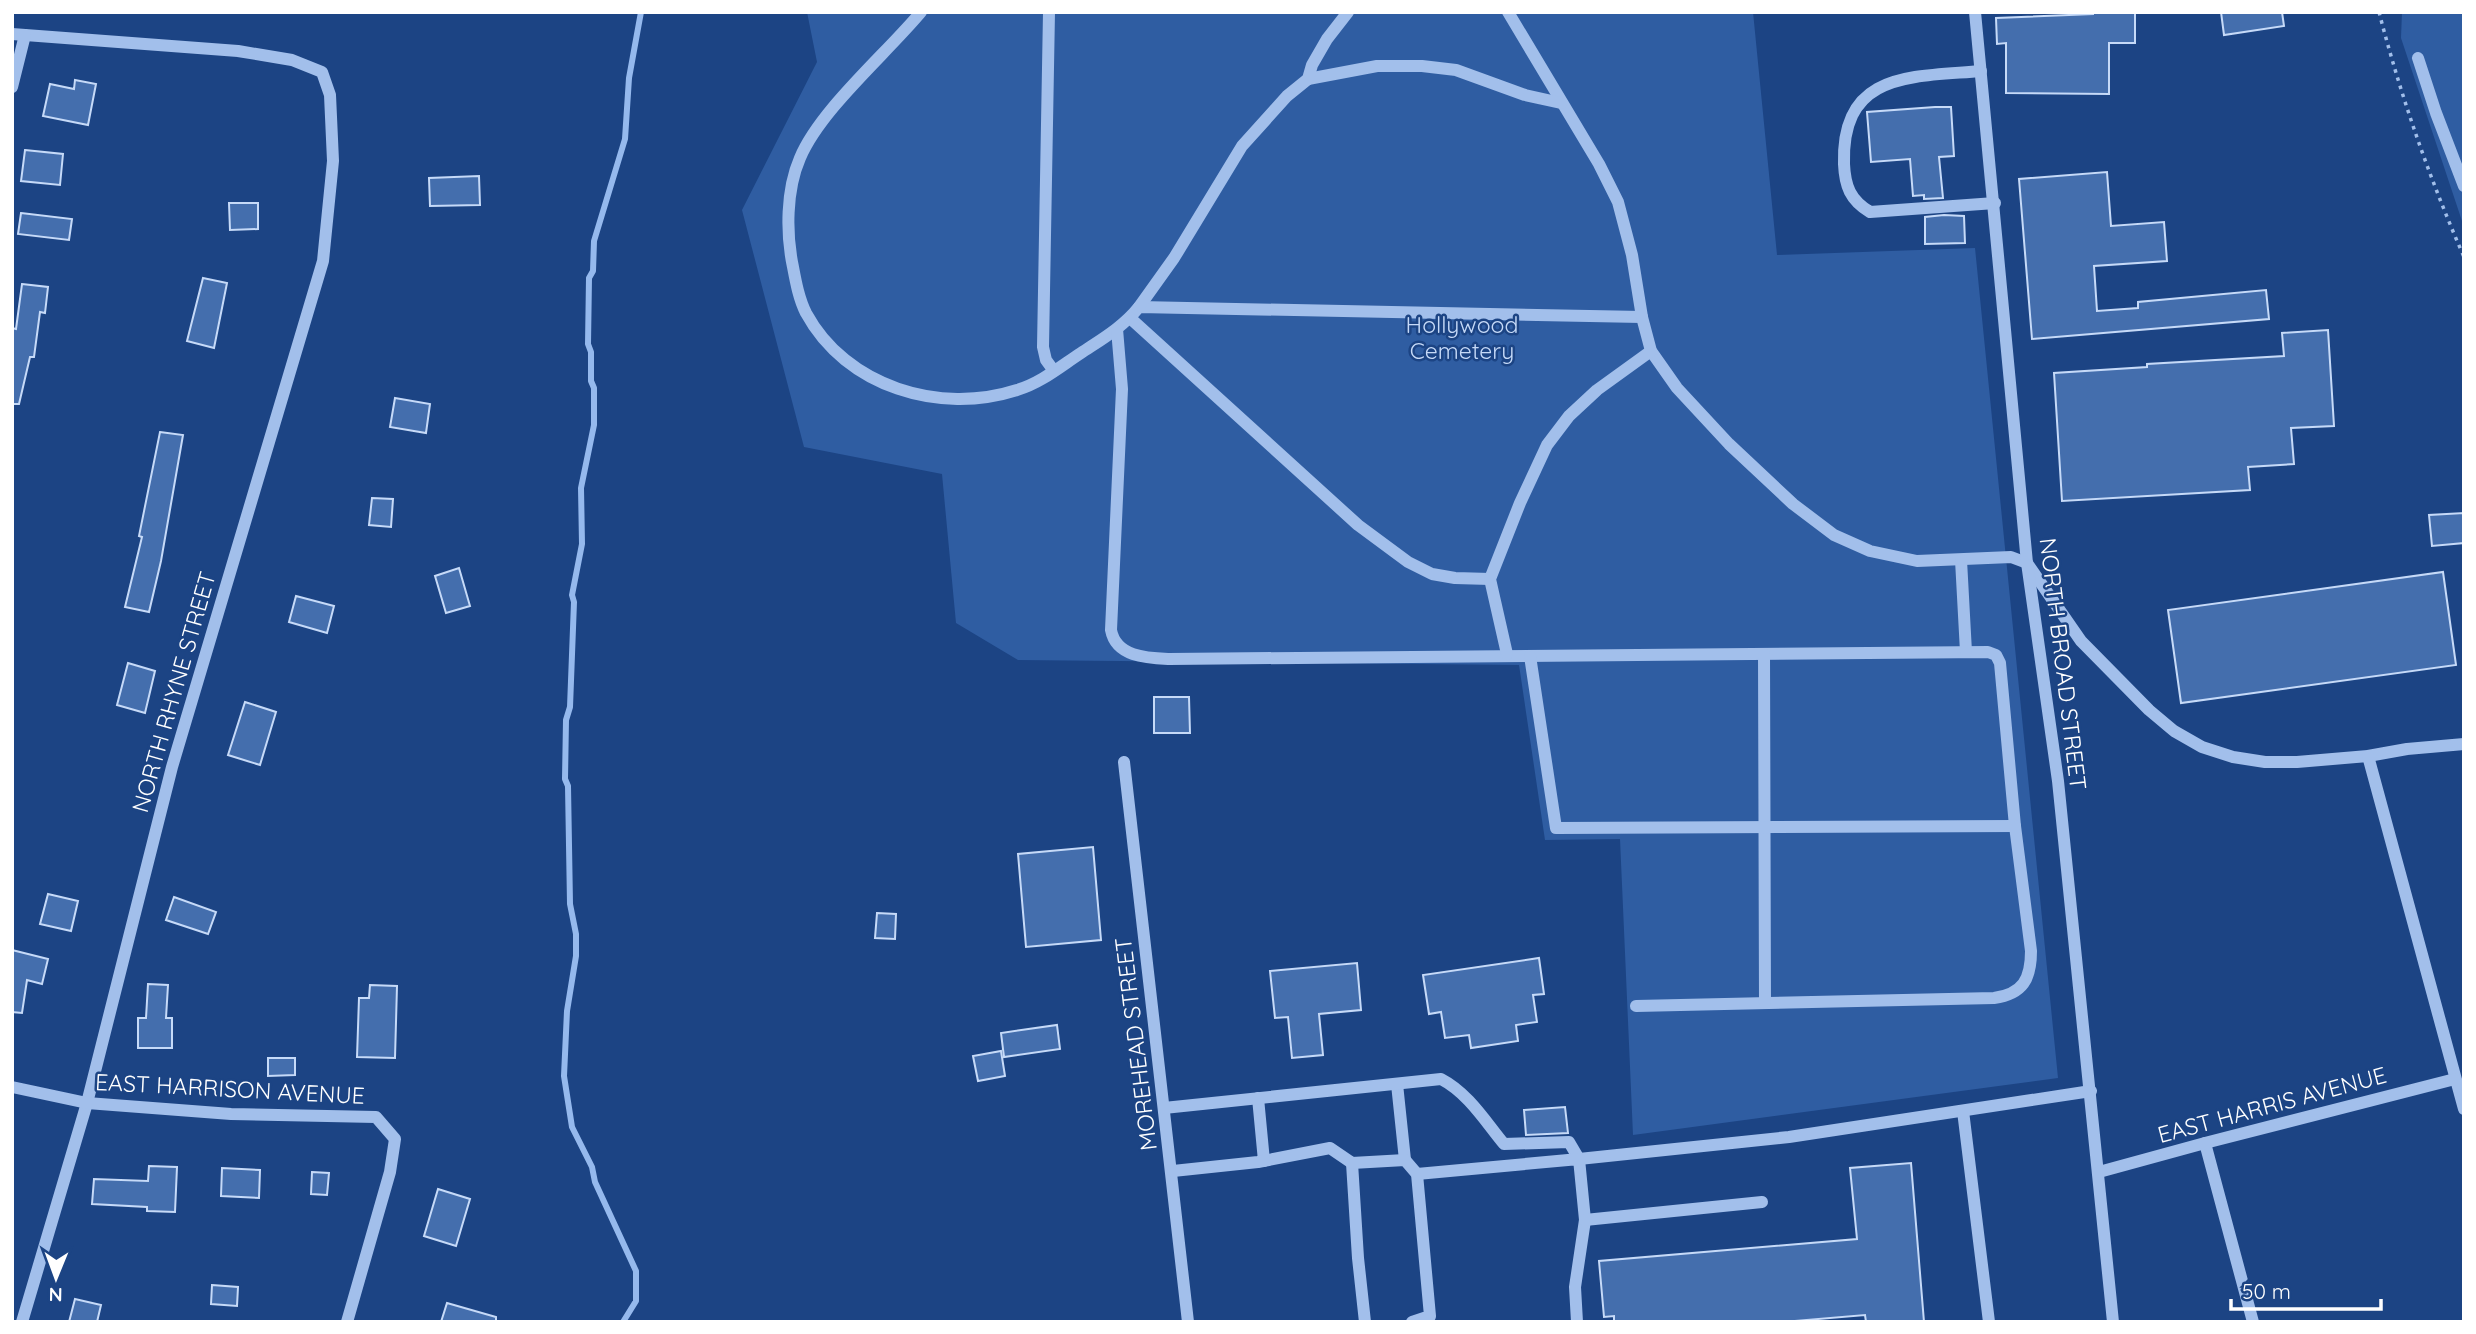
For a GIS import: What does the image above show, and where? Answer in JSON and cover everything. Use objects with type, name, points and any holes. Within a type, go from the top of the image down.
[{"type":"street","points":[[921,12],[835,107],[800,155],[793,184],[789,234],[793,267],[805,311],[826,342],[846,360],[871,376],[909,394],[942,399],[982,397],[1017,390],[1054,371],[1130,318],[1174,258],[1242,146],[1287,96],[1308,79],[1377,66],[1422,66],[1456,71],[1561,103]]},
{"type":"street","points":[[1049,12],[1044,347],[1046,360],[1054,371]]},
{"type":"street","points":[[1308,79],[1312,65],[1327,39],[1348,12]]},
{"type":"street","points":[[1508,12],[1599,164],[1618,202],[1632,254],[1651,351],[1677,388],[1729,444],[1793,504],[1834,535],[1870,551],[1902,559],[2011,557],[2027,562],[2081,641],[2149,710],[2174,731],[2202,747],[2233,757],[2265,762],[2297,762],[2368,757],[2407,749],[2464,744]]},
{"type":"street","name":"NORTH BROAD STREET","points":[[1975,12],[2027,562],[2058,781],[2113,1322]]},
{"type":"street","points":[[12,87],[19,35]]},
{"type":"street","name":"NORTH RHYNE STREET","points":[[19,35],[238,51],[292,60],[322,72],[330,96],[332,161],[323,261],[172,767],[87,1103],[22,1322]]},
{"type":"street","points":[[2418,58],[2464,186]]},
{"type":"street","points":[[1981,71],[1885,84],[1860,99],[1845,139],[1845,180],[1850,195],[1870,212],[1995,203]]},
{"type":"street","points":[[1139,307],[1643,317]]},
{"type":"street","points":[[1130,318],[1358,525],[1408,562],[1432,574],[1490,579]]},
{"type":"street","points":[[1117,329],[1122,389],[1111,631],[1112,638],[1121,648],[1136,656],[1169,659],[1507,654],[1988,652],[1996,655],[2000,663],[2015,826],[2031,951],[2029,971],[2020,989],[2008,996],[1994,998],[1636,1006]]},
{"type":"street","points":[[1507,654],[1490,579],[1520,503],[1547,445],[1558,427],[1597,390],[1651,351]]},
{"type":"street","points":[[1961,560],[1966,652]]},
{"type":"street","points":[[1764,654],[1765,1003]]},
{"type":"street","points":[[1530,656],[1556,828],[2015,826]]},
{"type":"street","points":[[2368,757],[2464,1109]]},
{"type":"street","name":"MOREHEAD STREET","points":[[1124,762],[1188,1322]]},
{"type":"street","points":[[1164,1108],[1441,1079],[1453,1086],[1468,1101],[1504,1144],[1569,1142],[1578,1159],[1585,1220],[1575,1287],[1577,1322]]},
{"type":"street","name":"EAST HARRIS AVENUE","points":[[2099,1172],[2455,1079]]},
{"type":"street","points":[[1397,1084],[1405,1160],[1417,1174],[1430,1316],[1412,1322]]},
{"type":"street","name":"EAST HARRISON AVENUE","points":[[12,1087],[87,1103],[231,1114],[376,1118],[395,1139],[390,1172],[346,1322]]},
{"type":"street","points":[[1417,1174],[1789,1137],[2091,1091]]},
{"type":"street","points":[[1258,1098],[1264,1161]]},
{"type":"street","points":[[1963,1111],[1989,1322]]},
{"type":"street","points":[[2205,1143],[2253,1322]]},
{"type":"street","points":[[1172,1171],[1264,1161],[1330,1148],[1352,1163],[1405,1160]]},
{"type":"street","points":[[1352,1163],[1365,1322]]},
{"type":"street","points":[[1585,1220],[1762,1202]]},
{"type":"path","points":[[2379,12],[2433,187],[2464,257]]},
{"type":"green space","name":"Hollywood Cemetery","points":[[807,12],[1753,12],[1777,255],[1975,248],[2058,1078],[1633,1135],[1620,839],[1545,840],[1519,665],[1018,660],[956,623],[942,474],[804,447],[742,210],[817,62]]},
{"type":"green space","points":[[2402,12],[2464,12],[2464,227],[2401,38]]},
{"type":"building","points":[[2135,12],[2135,43],[2109,43],[2109,94],[2006,93],[2006,43],[1997,44],[1996,18]]},
{"type":"building","points":[[2221,12],[2282,12],[2284,26],[2224,35]]},
{"type":"building","points":[[75,80],[96,84],[88,125],[43,116],[50,84],[74,89]]},
{"type":"building","points":[[1951,107],[1954,156],[1939,157],[1943,198],[1924,199],[1924,195],[1913,196],[1910,159],[1871,162],[1867,112]]},
{"type":"building","points":[[25,150],[63,154],[60,185],[21,181]]},
{"type":"building","points":[[2107,172],[2111,226],[2164,222],[2167,261],[2094,266],[2097,311],[2138,308],[2138,302],[2266,290],[2269,319],[2032,339],[2019,179]]},
{"type":"building","points":[[479,176],[480,205],[430,206],[429,178]]},
{"type":"building","points":[[229,203],[258,203],[258,229],[230,230]]},
{"type":"building","points":[[21,213],[72,219],[69,240],[18,234]]},
{"type":"building","points":[[1964,216],[1965,243],[1925,244],[1925,217]]},
{"type":"building","points":[[203,278],[227,283],[214,348],[187,341]]},
{"type":"building","points":[[22,284],[48,287],[45,313],[40,312],[34,357],[30,357],[19,404],[12,404],[12,328],[16,329]]},
{"type":"building","points":[[2328,330],[2334,426],[2291,428],[2294,464],[2248,467],[2250,490],[2062,501],[2054,373],[2147,367],[2147,364],[2284,356],[2282,333]]},
{"type":"building","points":[[395,398],[430,404],[426,433],[390,427]]},
{"type":"building","points":[[160,432],[183,435],[161,561],[149,612],[125,607],[142,537],[139,536]]},
{"type":"building","points":[[372,498],[393,499],[391,527],[369,525]]},
{"type":"building","points":[[2464,513],[2464,543],[2432,546],[2429,515]]},
{"type":"building","points":[[459,568],[470,606],[446,613],[435,576]]},
{"type":"building","points":[[2443,572],[2456,665],[2181,703],[2168,610]]},
{"type":"building","points":[[296,596],[334,606],[327,633],[289,622]]},
{"type":"building","points":[[128,663],[155,671],[145,713],[117,705]]},
{"type":"building","points":[[1154,697],[1189,697],[1190,733],[1154,733]]},
{"type":"building","points":[[245,702],[276,712],[260,765],[228,755]]},
{"type":"building","points":[[1093,847],[1101,940],[1026,947],[1018,854]]},
{"type":"building","points":[[48,894],[78,901],[71,931],[40,924]]},
{"type":"building","points":[[174,897],[216,912],[208,934],[166,920]]},
{"type":"building","points":[[877,913],[896,914],[895,939],[875,938]]},
{"type":"building","points":[[12,950],[48,959],[42,984],[27,980],[22,1013],[12,1012]]},
{"type":"building","points":[[1539,958],[1544,994],[1533,995],[1537,1022],[1516,1025],[1518,1041],[1471,1048],[1469,1035],[1445,1038],[1441,1012],[1429,1014],[1423,975]]},
{"type":"building","points":[[1357,963],[1361,1010],[1319,1014],[1323,1055],[1292,1058],[1288,1017],[1275,1018],[1270,971]]},
{"type":"building","points":[[148,984],[168,985],[166,1018],[172,1018],[172,1048],[138,1048],[138,1018],[146,1018]]},
{"type":"building","points":[[370,985],[397,986],[395,1058],[357,1057],[359,998],[369,998]]},
{"type":"building","points":[[1057,1025],[1060,1049],[1004,1057],[1001,1033]]},
{"type":"building","points":[[1001,1051],[1005,1076],[978,1081],[973,1056]]},
{"type":"building","points":[[268,1058],[295,1058],[295,1075],[268,1076]]},
{"type":"building","points":[[1565,1107],[1568,1133],[1526,1135],[1524,1110]]},
{"type":"building","points":[[1911,1163],[1924,1322],[1866,1322],[1865,1315],[1783,1322],[1614,1322],[1614,1316],[1604,1317],[1599,1261],[1857,1239],[1850,1168]]},
{"type":"building","points":[[149,1166],[177,1167],[175,1212],[147,1211],[147,1207],[92,1204],[94,1179],[148,1181]]},
{"type":"building","points":[[222,1168],[260,1170],[259,1198],[221,1196]]},
{"type":"building","points":[[312,1172],[329,1173],[327,1195],[311,1194]]},
{"type":"building","points":[[438,1189],[470,1199],[456,1246],[424,1236]]},
{"type":"building","points":[[212,1285],[238,1287],[237,1306],[211,1304]]},
{"type":"building","points":[[75,1299],[101,1305],[97,1322],[69,1322]]},
{"type":"building","points":[[447,1303],[496,1317],[496,1322],[441,1322]]},
{"type":"waterway","points":[[623,1322],[636,1301],[636,1271],[572,1127],[564,1076],[567,1011],[576,956],[576,934],[570,904],[568,786],[565,779],[574,602],[572,595],[582,544],[581,488],[594,425],[594,388],[588,344],[589,278],[593,271],[594,241],[625,139],[629,78],[641,12]]}]
